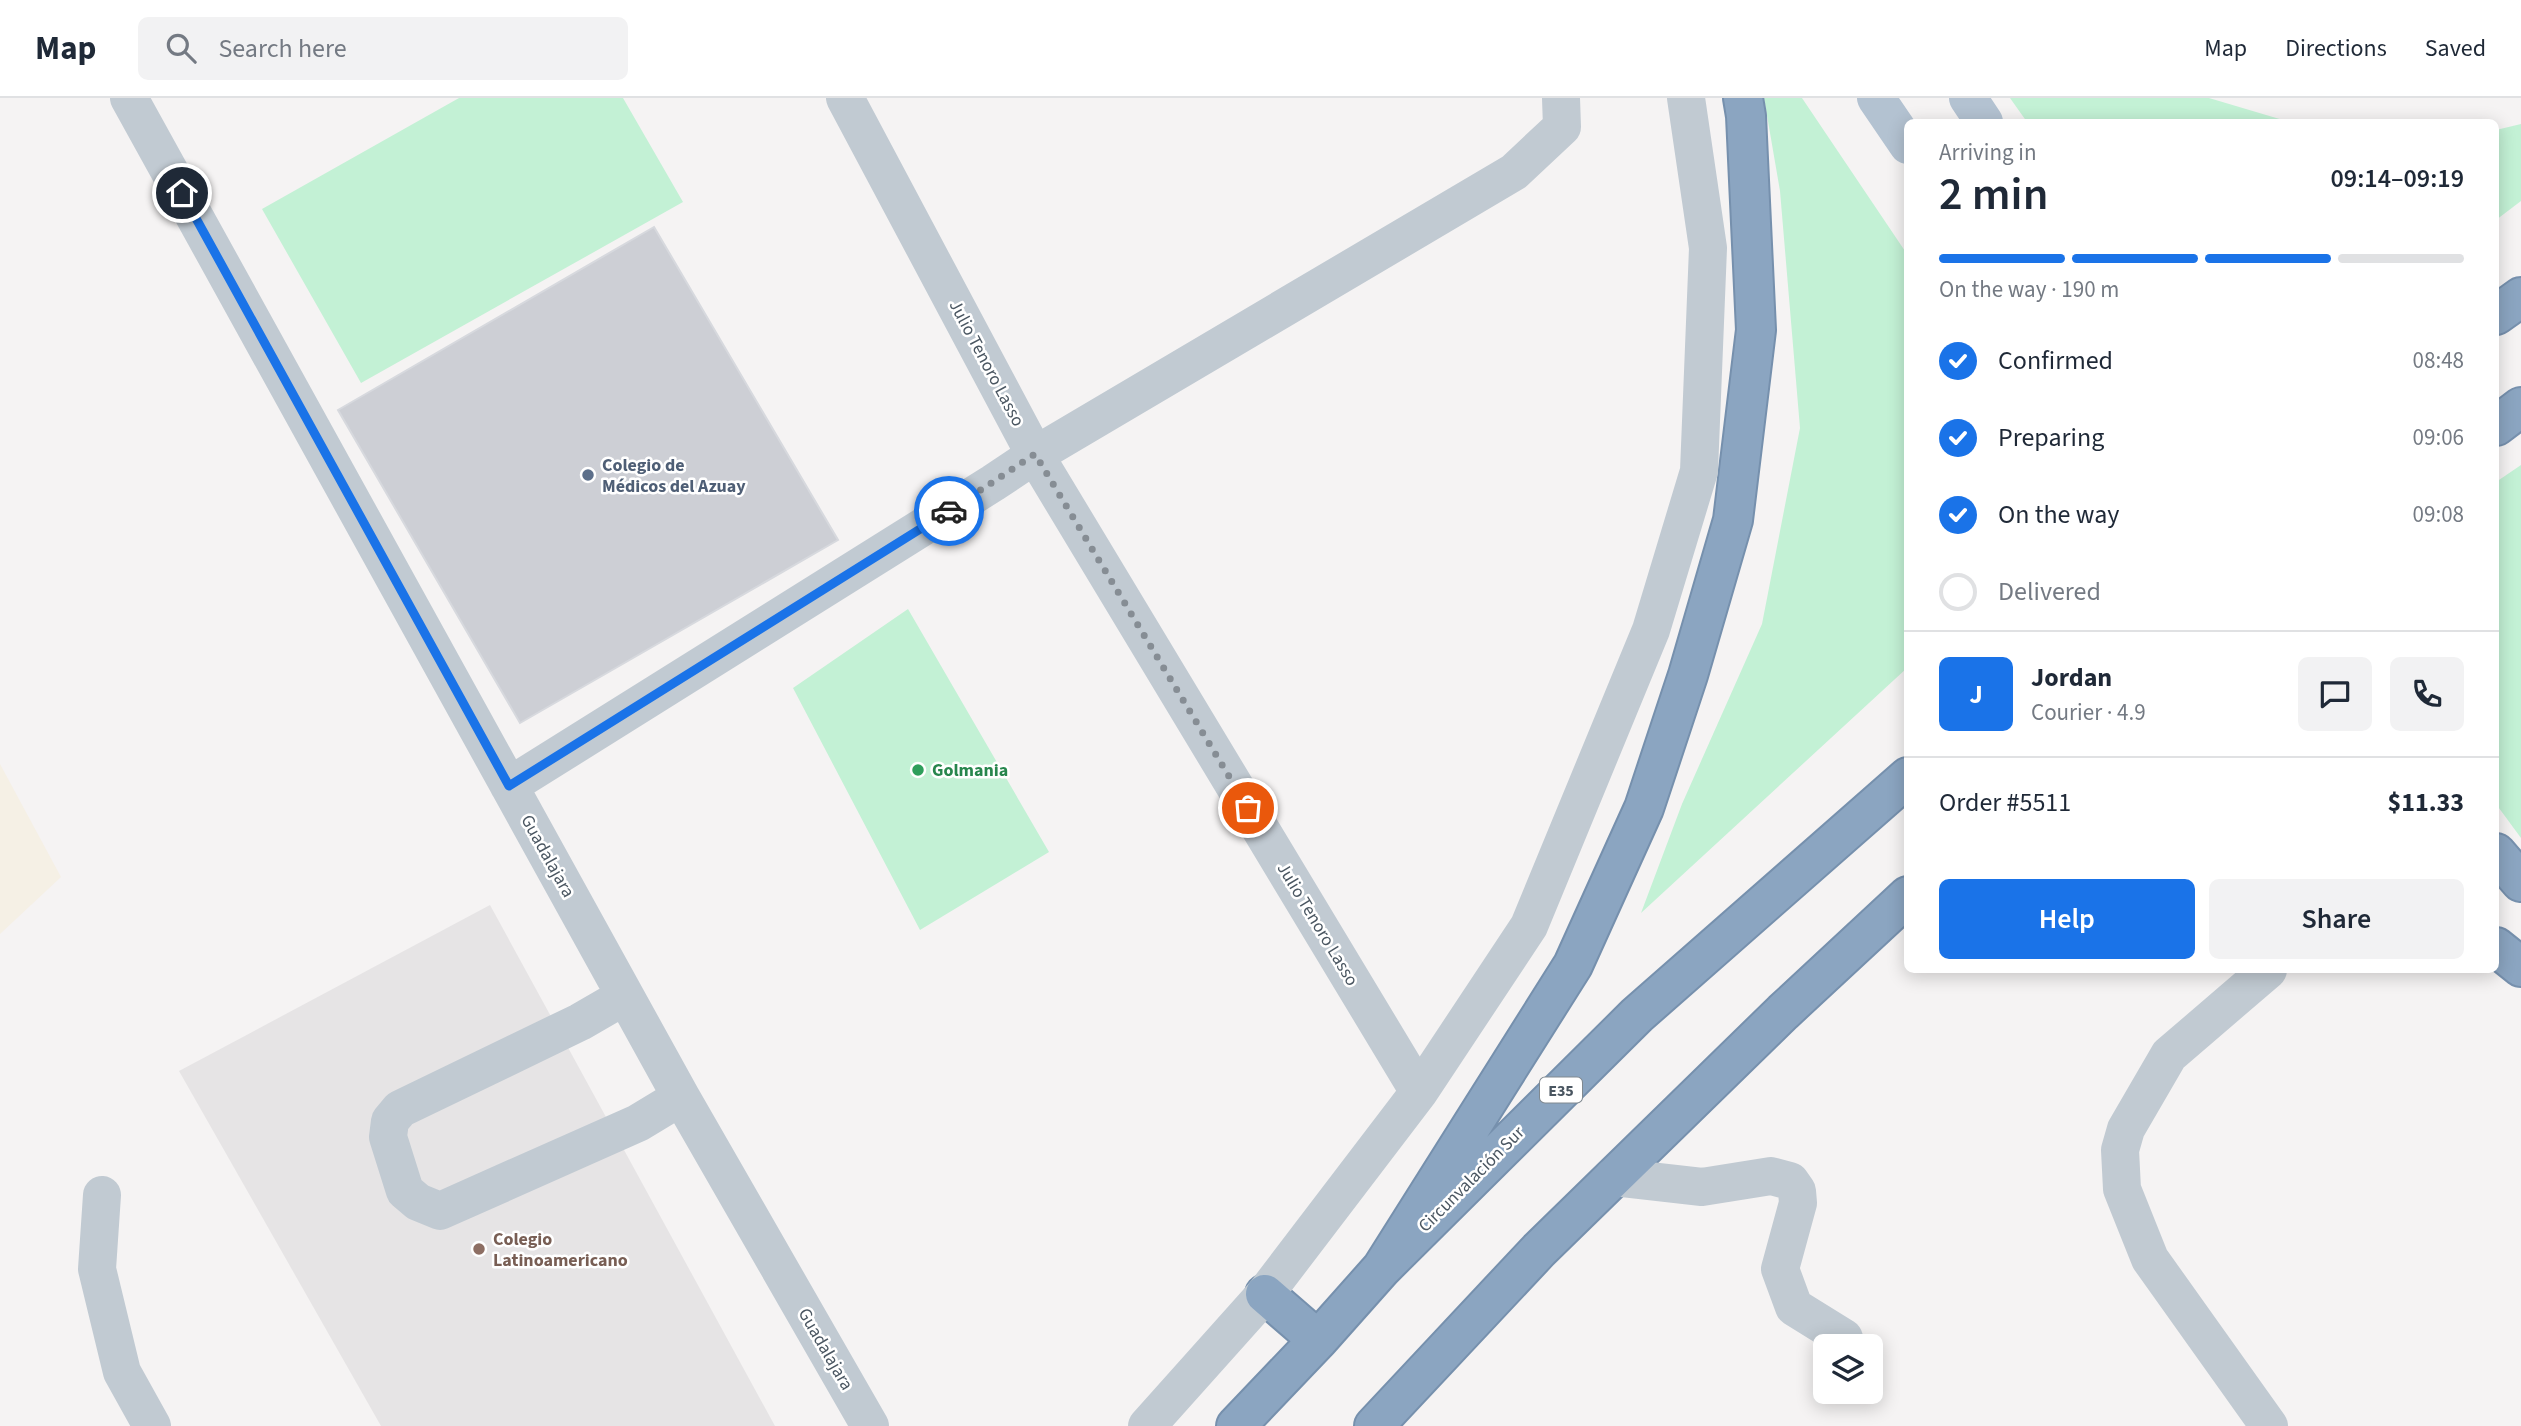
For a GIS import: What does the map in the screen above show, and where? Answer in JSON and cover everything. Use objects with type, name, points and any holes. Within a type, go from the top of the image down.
[{"type":"highway","points":[[1382,1268],[1573,965],[1644,807],[1688,675],[1733,520],[1756,330],[1743,98]]},
{"type":"highway","points":[[2499,313],[2521,296]]},
{"type":"highway","points":[[2499,424],[2521,407]]},
{"type":"highway","name":"Circunvalación Sur","points":[[1236,1426],[1382,1268],[1637,1014],[1904,780]]},
{"type":"highway","points":[[2499,856],[2521,882]]},
{"type":"highway","points":[[1374,1426],[1539,1250],[1783,1012],[1904,900]]},
{"type":"highway","points":[[2499,949],[2521,967]]},
{"type":"highway","points":[[1265,1294],[1318,1340]]},
{"type":"main road","points":[[1876,98],[1904,139]]},
{"type":"main road","points":[[1968,98],[1982,119]]},
{"type":"street","name":"Guadalajara","points":[[129,98],[681,1097],[870,1426]]},
{"type":"street","name":"Julio Tenoro Lasso","points":[[845,98],[1035,454],[1419,1092]]},
{"type":"street","points":[[509,786],[993,483],[1035,454],[1514,172],[1562,127],[1561,98]]},
{"type":"street","points":[[1147,1426],[1265,1294],[1419,1092],[1529,926],[1651,630],[1699,471],[1708,248],[1686,98]]},
{"type":"street","points":[[2265,973],[2169,1055],[2126,1129],[2120,1150],[2122,1189],[2150,1259],[2269,1426]]},
{"type":"street","points":[[625,996],[580,1022],[400,1109],[390,1121],[388,1137],[405,1191],[418,1202],[440,1211],[638,1123],[681,1097]]},
{"type":"street","points":[[1614,1177],[1702,1187],[1771,1176],[1790,1181],[1797,1191],[1798,1203],[1780,1269],[1794,1307],[1838,1334]]},
{"type":"street","points":[[102,1195],[97,1269],[122,1373],[152,1426]]},
{"type":"shaded area","name":"Colegio Latinoamericano","points":[[490,905],[775,1426],[381,1426],[179,1071]]},
{"type":"green space","points":[[459,98],[623,98],[683,202],[361,383],[262,209]]},
{"type":"green space","points":[[1764,98],[1802,98],[1904,250],[1904,671],[1641,913],[1682,804],[1762,624],[1800,428],[1780,191]]},
{"type":"green space","points":[[2010,98],[2209,98],[2280,119],[2025,119]]},
{"type":"green space","points":[[2521,124],[2521,201],[2499,218],[2499,129]]},
{"type":"green space","points":[[2521,465],[2521,838],[2499,808],[2499,480]]},
{"type":"green space","name":"Golmania","points":[[908,609],[1049,852],[920,930],[793,688]]},
{"type":"sand","points":[[0,764],[61,877],[0,934]]},
{"type":"building","name":"Colegio de Médicos del Azuay","points":[[654,227],[838,540],[520,723],[338,410]]},
{"type":"way so far","points":[[949,511],[1035,454],[1248,808]]},
{"type":"place","name":"Colegio de Médicos del Azuay","points":[[588,475]]},
{"type":"place","name":"Golmania","points":[[918,770]]},
{"type":"place","name":"Colegio Latinoamericano","points":[[479,1249]]},
{"type":"route","points":[[182,193],[509,786],[949,511]]}]
